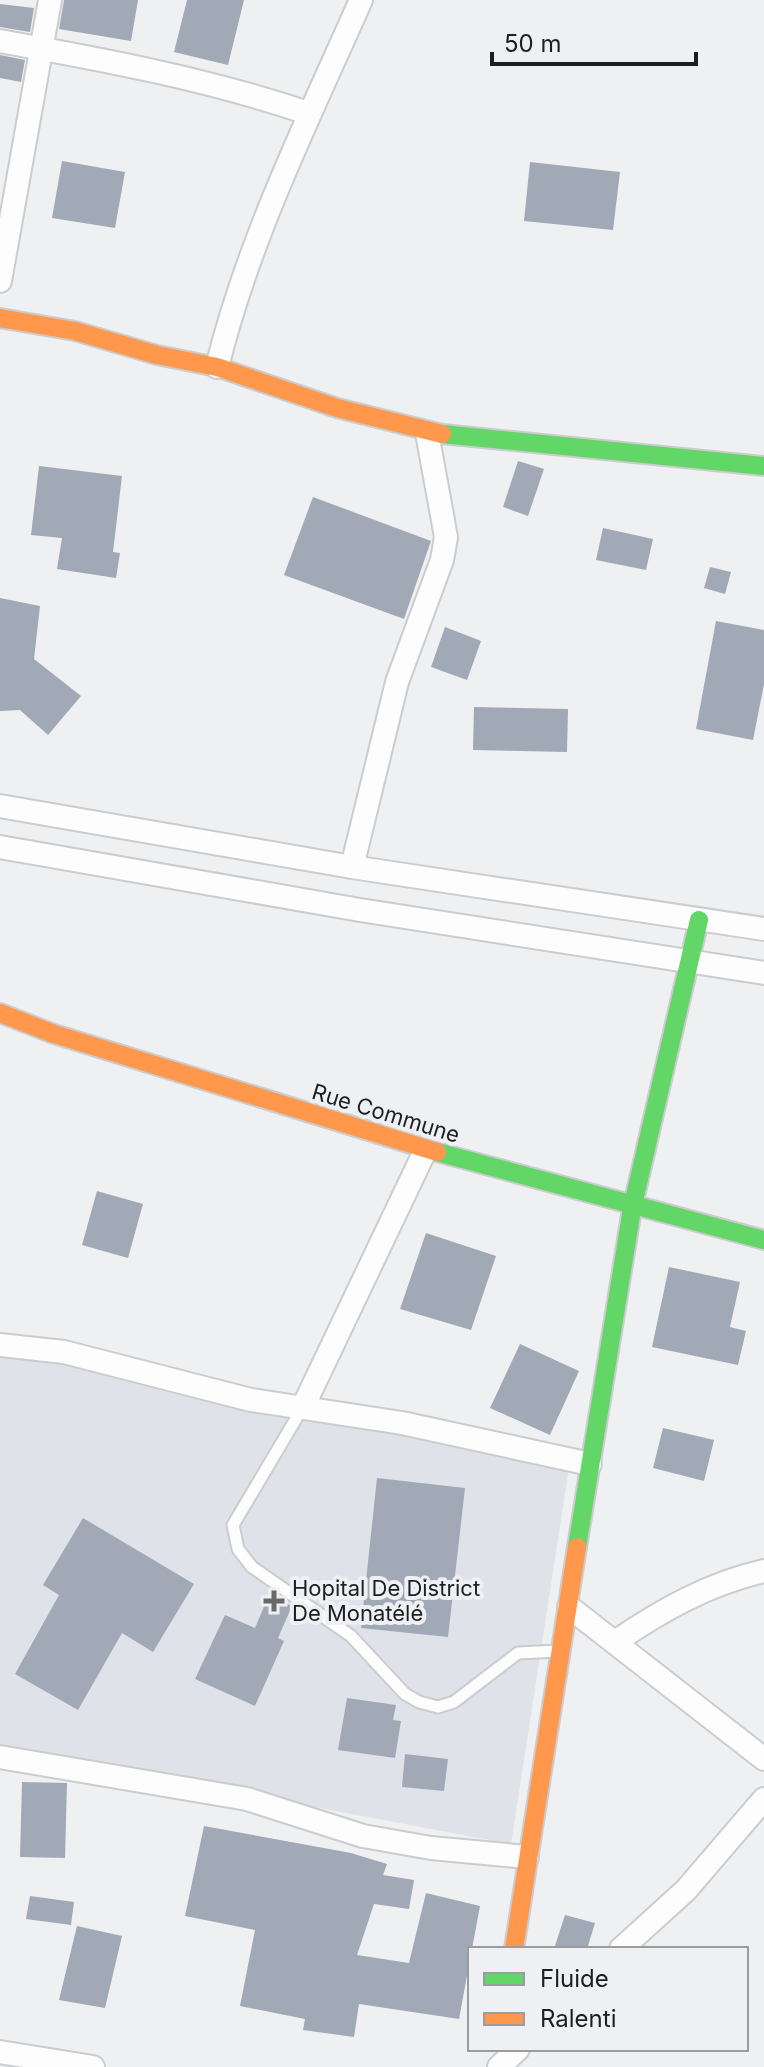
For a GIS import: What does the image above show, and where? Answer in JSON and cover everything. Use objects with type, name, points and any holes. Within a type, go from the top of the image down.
[{"type":"street","points":[[0,281],[50,0]]},
{"type":"street","points":[[217,367],[233,303],[255,238],[308,113],[361,0]]},
{"type":"street","points":[[0,41],[123,62],[231,87],[308,113]]},
{"type":"street","points":[[0,318],[75,331],[157,355],[217,367],[337,408],[427,433],[764,466]]},
{"type":"street","points":[[352,867],[397,682],[442,560],[446,537],[427,433]]},
{"type":"street","points":[[0,808],[352,867],[764,929]]},
{"type":"street","points":[[0,847],[360,910],[764,973]]},
{"type":"street","points":[[514,1947],[632,1209],[699,920]]},
{"type":"street","name":"Rue Commune","points":[[0,1013],[54,1034],[425,1151],[632,1209],[764,1240]]},
{"type":"street","points":[[303,1407],[425,1151]]},
{"type":"street","points":[[0,1345],[64,1352],[251,1400],[402,1423],[590,1464]]},
{"type":"street","points":[[615,1642],[662,1610],[710,1588],[764,1571]]},
{"type":"street","points":[[569,1607],[764,1759]]},
{"type":"street","points":[[0,1757],[247,1799],[363,1836],[431,1848],[527,1857]]},
{"type":"street","points":[[623,1947],[686,1890],[764,1799]]},
{"type":"street","points":[[498,2067],[516,2051]]},
{"type":"street","points":[[0,2052],[93,2067]]},
{"type":"lane","points":[[303,1407],[233,1525],[238,1549],[252,1567],[351,1636],[405,1694],[419,1702],[438,1707],[454,1702],[526,1651],[562,1651]]},
{"type":"shaded area","name":"Hopital De District De Monatélé","points":[[0,1354],[571,1455],[511,1844],[0,1748]]},
{"type":"building","points":[[64,0],[138,0],[131,41],[59,29]]},
{"type":"building","points":[[187,0],[244,0],[228,65],[174,52]]},
{"type":"building","points":[[0,4],[34,8],[30,32],[0,27]]},
{"type":"building","points":[[0,55],[25,60],[21,82],[0,78]]},
{"type":"building","points":[[62,161],[125,172],[115,228],[52,218]]},
{"type":"building","points":[[530,162],[620,172],[613,230],[524,221]]},
{"type":"building","points":[[518,461],[544,469],[528,516],[503,507]]},
{"type":"building","points":[[39,466],[122,476],[113,552],[120,553],[116,578],[57,569],[62,538],[31,535]]},
{"type":"building","points":[[313,497],[431,541],[404,619],[284,575]]},
{"type":"building","points":[[603,528],[653,539],[646,570],[596,560]]},
{"type":"building","points":[[710,567],[731,572],[725,594],[704,588]]},
{"type":"building","points":[[0,598],[40,606],[34,659],[81,696],[48,735],[20,710],[0,711]]},
{"type":"building","points":[[716,621],[764,630],[764,684],[753,740],[696,729]]},
{"type":"building","points":[[445,627],[481,641],[467,680],[431,667]]},
{"type":"building","points":[[474,707],[568,709],[567,752],[473,750]]},
{"type":"building","points":[[97,1191],[143,1204],[128,1258],[82,1245]]},
{"type":"building","points":[[426,1233],[496,1256],[471,1330],[400,1309]]},
{"type":"building","points":[[669,1267],[740,1282],[730,1327],[746,1331],[738,1365],[652,1347]]},
{"type":"building","points":[[520,1344],[579,1371],[550,1435],[490,1408]]},
{"type":"building","points":[[663,1428],[714,1440],[704,1481],[653,1468]]},
{"type":"building","points":[[377,1478],[465,1488],[448,1637],[361,1628]]},
{"type":"building","points":[[83,1518],[194,1584],[153,1652],[122,1633],[78,1710],[15,1674],[59,1595],[43,1585]]},
{"type":"building","points":[[269,1595],[292,1606],[278,1638],[284,1641],[255,1706],[195,1679],[225,1615],[255,1628]]},
{"type":"building","points":[[347,1698],[396,1705],[393,1720],[401,1721],[395,1758],[338,1750]]},
{"type":"building","points":[[405,1754],[448,1759],[444,1791],[402,1787]]},
{"type":"building","points":[[22,1782],[67,1783],[65,1858],[20,1857]]},
{"type":"building","points":[[204,1826],[351,1853],[387,1864],[383,1875],[414,1880],[409,1909],[374,1904],[357,1955],[409,1963],[426,1893],[480,1906],[472,1947],[468,1947],[468,1971],[459,2019],[359,2004],[354,2037],[303,2030],[305,2019],[240,2006],[255,1930],[185,1916]]},
{"type":"building","points":[[30,1896],[74,1902],[71,1925],[26,1919]]},
{"type":"building","points":[[565,1915],[595,1923],[588,1947],[555,1947]]},
{"type":"building","points":[[77,1926],[122,1936],[105,2008],[59,2000]]},
{"type":"traffic: fast","points":[[442,434],[764,466]]},
{"type":"traffic: fast","points":[[577,1547],[632,1209],[699,920]]},
{"type":"traffic: fast","points":[[437,1152],[764,1240]]},
{"type":"traffic: slow","points":[[0,318],[75,331],[157,355],[217,367],[337,408],[442,434]]},
{"type":"traffic: slow","points":[[0,1013],[54,1034],[437,1152]]},
{"type":"traffic: slow","points":[[514,1947],[577,1547]]},
{"type":"place","name":"Hopital De District De Monatélé","points":[[274,1601]]}]
